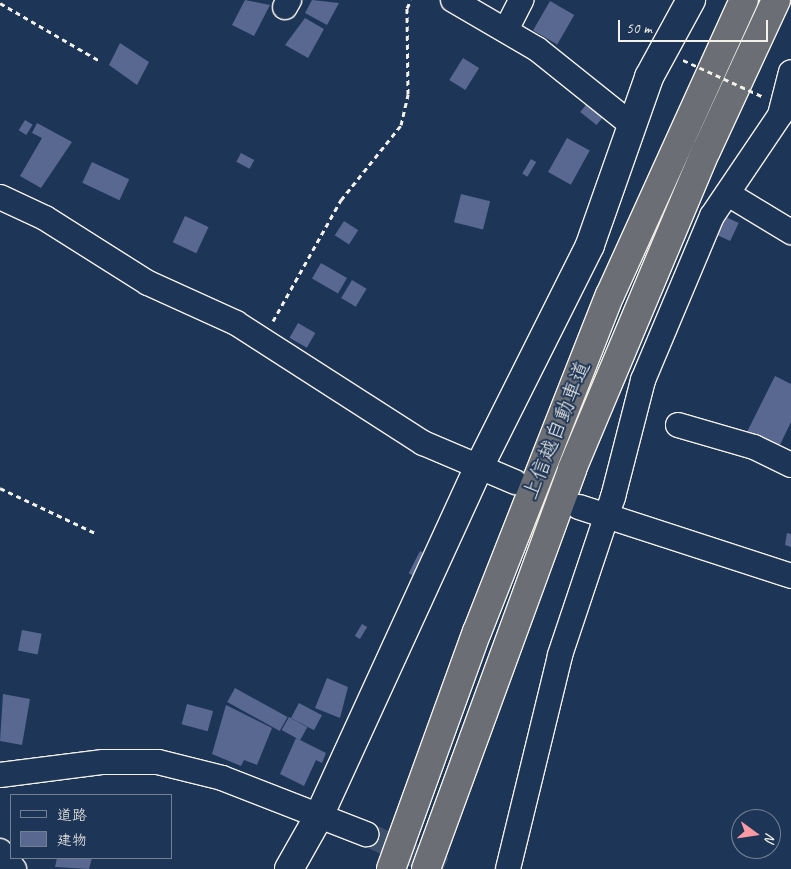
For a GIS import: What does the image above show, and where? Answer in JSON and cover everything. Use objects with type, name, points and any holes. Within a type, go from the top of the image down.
[{"type":"highway","name":"上信越自動車道","points":[[391,869],[477,632],[588,349],[679,136],[744,0]]},
{"type":"highway","name":"上信越自動車道","points":[[426,869],[572,469],[702,160],[776,0]]},
{"type":"street","points":[[453,0],[537,49],[633,126]]},
{"type":"street","points":[[506,30],[521,0]]},
{"type":"street","points":[[289,869],[319,816],[479,467],[598,227],[659,56],[690,0]]},
{"type":"street","points":[[508,869],[560,655],[604,518],[642,380],[712,216],[780,115],[791,72]]},
{"type":"street","points":[[728,194],[791,232]]},
{"type":"street","points":[[0,197],[45,218],[148,283],[236,322],[423,443],[516,482]]},
{"type":"street","points":[[678,425],[754,447],[791,465]]},
{"type":"street","points":[[579,508],[604,518],[791,576]]},
{"type":"street","points":[[0,775],[103,762],[158,762],[222,778],[366,834]]},
{"type":"street","points":[[0,851],[14,869]]},
{"type":"path","points":[[265,341],[275,311],[341,200],[401,125],[408,94],[407,8],[411,0]]},
{"type":"path","points":[[0,3],[100,61]]},
{"type":"path","points":[[683,60],[764,97]]},
{"type":"path","points":[[0,488],[95,533]]},
{"type":"building","points":[[245,0],[270,5],[254,36],[232,25]]},
{"type":"building","points":[[312,0],[339,3],[327,25],[305,13]]},
{"type":"building","points":[[550,1],[574,15],[557,44],[533,30]]},
{"type":"building","points":[[305,18],[324,29],[308,58],[285,45]]},
{"type":"building","points":[[120,43],[149,62],[137,85],[109,65]]},
{"type":"building","points":[[463,58],[479,68],[465,90],[449,80]]},
{"type":"building","points":[[589,101],[605,114],[597,125],[580,112]]},
{"type":"building","points":[[25,120],[33,125],[26,135],[19,130]]},
{"type":"building","points":[[37,123],[72,142],[41,188],[20,176],[42,138],[32,133]]},
{"type":"building","points":[[567,138],[590,151],[571,185],[548,172]]},
{"type":"building","points":[[241,153],[254,160],[250,169],[236,162]]},
{"type":"building","points":[[531,159],[536,162],[527,177],[522,174]]},
{"type":"building","points":[[92,162],[129,179],[119,200],[82,183]]},
{"type":"building","points":[[461,194],[490,201],[483,229],[454,222]]},
{"type":"building","points":[[185,216],[209,227],[196,253],[173,242]]},
{"type":"building","points":[[726,217],[739,223],[730,241],[718,235]]},
{"type":"building","points":[[344,221],[358,230],[349,245],[335,235]]},
{"type":"building","points":[[321,263],[347,278],[338,294],[312,279]]},
{"type":"building","points":[[352,280],[367,289],[356,307],[341,298]]},
{"type":"building","points":[[298,323],[315,333],[307,348],[290,338]]},
{"type":"building","points":[[775,376],[791,384],[791,422],[777,451],[745,436]]},
{"type":"building","points":[[787,533],[791,534],[791,547],[785,545]]},
{"type":"building","points":[[420,551],[426,554],[415,576],[409,573]]},
{"type":"building","points":[[362,624],[367,627],[360,639],[355,636]]},
{"type":"building","points":[[22,630],[42,634],[38,654],[18,651]]},
{"type":"building","points":[[327,678],[348,687],[340,718],[315,708]]},
{"type":"building","points":[[235,688],[287,717],[280,731],[227,702]]},
{"type":"building","points":[[3,694],[30,699],[22,745],[0,741]]},
{"type":"building","points":[[299,703],[322,715],[314,730],[291,718]]},
{"type":"building","points":[[187,704],[213,711],[208,731],[182,724]]},
{"type":"building","points":[[226,705],[272,728],[257,765],[244,760],[241,766],[212,754]]},
{"type":"building","points":[[289,717],[307,727],[300,740],[282,730]]},
{"type":"building","points":[[296,738],[326,753],[322,763],[316,760],[304,786],[280,774]]},
{"type":"building","points":[[57,859],[92,859],[89,869],[55,867]]},
{"type":"tunnel","points":[[366,834],[444,869]]}]
